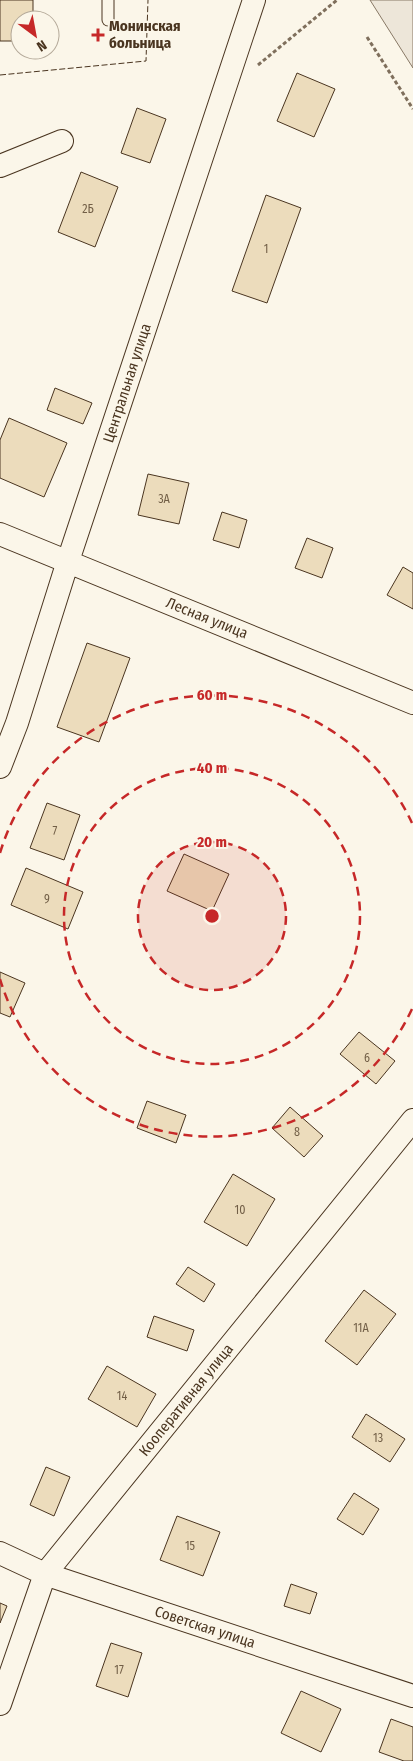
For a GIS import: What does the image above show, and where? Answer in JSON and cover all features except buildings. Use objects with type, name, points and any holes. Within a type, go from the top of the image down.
[{"type":"street","name":"Центральная улица","points":[[0,767],[17,723],[68,561],[254,0]]},
{"type":"street","points":[[0,166],[62,141]]},
{"type":"street","name":"Лесная улица","points":[[0,534],[413,703]]},
{"type":"street","name":"Кооперативная улица","points":[[0,1704],[45,1574],[413,1120]]},
{"type":"street","name":"Советская улица","points":[[0,1553],[45,1574],[413,1696]]},
{"type":"lane","points":[[108,0],[108,20]]},
{"type":"path","points":[[253,69],[337,0]]},
{"type":"path","points":[[367,37],[413,109]]},
{"type":"shaded area","points":[[370,0],[413,0],[413,68]]},
{"type":"fence","points":[[0,75],[146,61],[148,0]]},
{"type":"place","name":"Монинская больница","points":[[98,35]]}]
